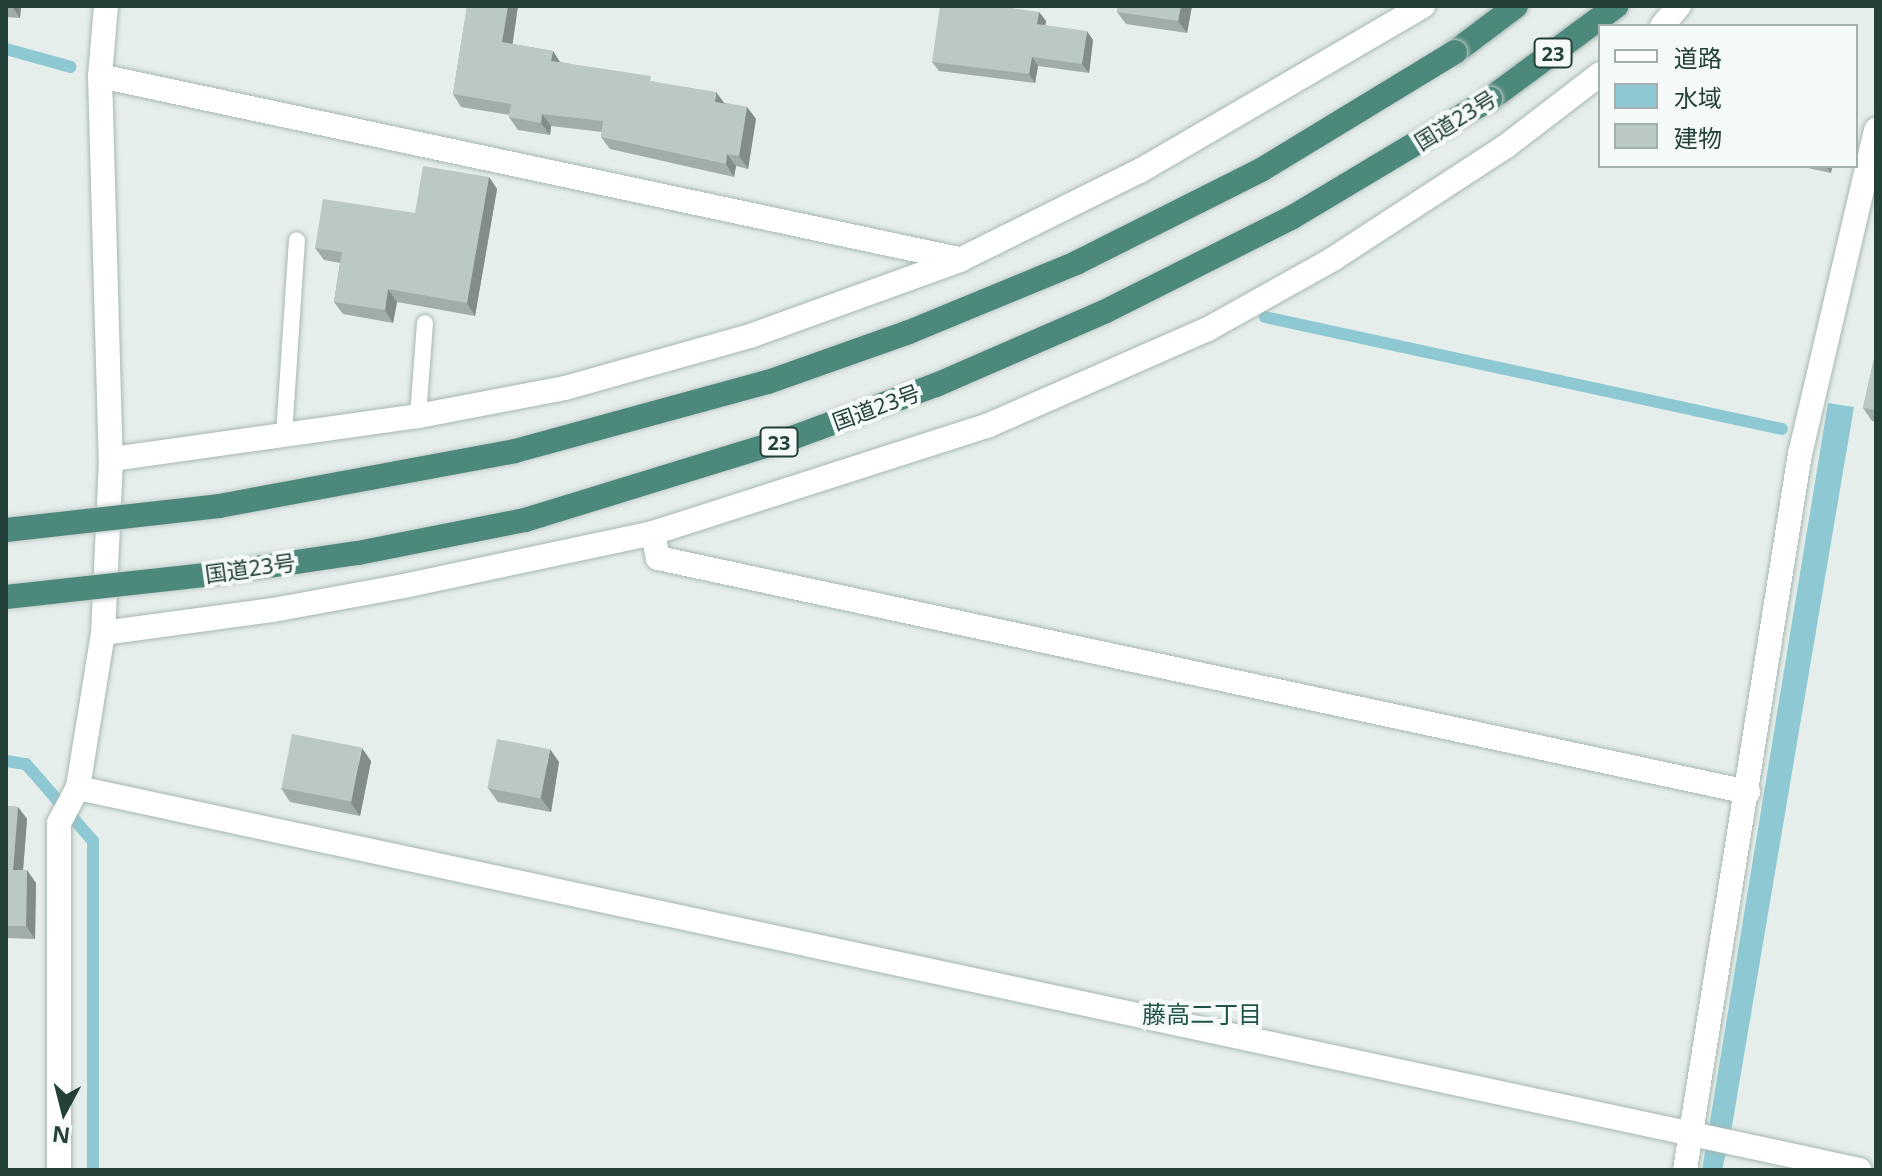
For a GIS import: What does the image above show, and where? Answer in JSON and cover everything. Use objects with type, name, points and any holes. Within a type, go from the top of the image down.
[{"type":"highway","points":[[6,530],[219,506],[515,451],[768,382],[909,332],[1076,263],[1261,170],[1455,52],[1516,6]]},
{"type":"highway","name":"国道23号","points":[[6,597],[222,573],[358,553],[525,520],[789,439],[936,385],[1104,312],[1291,218],[1490,99],[1616,6]]},
{"type":"street","points":[[59,1170],[59,823],[75,793],[103,633],[111,459],[100,76],[106,6]]},
{"type":"street","points":[[111,459],[418,416],[565,388],[750,336],[960,260],[1139,171],[1423,6]]},
{"type":"street","points":[[1664,24],[1679,6]]},
{"type":"street","points":[[100,76],[960,260]]},
{"type":"street","points":[[103,633],[273,610],[404,586],[653,533],[987,426],[1208,329],[1333,259],[1492,155],[1598,76]]},
{"type":"street","points":[[1685,1170],[1697,1136],[1800,454],[1876,130]]},
{"type":"street","points":[[653,533],[658,558],[1748,792]]},
{"type":"street","points":[[75,793],[1860,1170]]},
{"type":"lane","points":[[284,435],[297,240]]},
{"type":"lane","points":[[418,416],[425,323]]},
{"type":"water","points":[[1828,403],[1854,407],[1732,1126],[1722,1170],[1702,1170]]},
{"type":"building","points":[[467,6],[508,6],[502,42],[553,51],[551,61],[651,76],[650,81],[716,92],[715,102],[747,107],[739,156],[727,154],[726,164],[601,137],[603,121],[542,114],[541,123],[509,117],[511,104],[453,94]]},
{"type":"building","points":[[940,6],[998,6],[1039,12],[1037,24],[1087,31],[1082,64],[1032,57],[1029,74],[932,62]]},
{"type":"building","points":[[1118,6],[1181,6],[1178,21],[1117,12]]},
{"type":"building","points":[[423,166],[489,177],[467,303],[388,289],[385,310],[334,302],[342,252],[315,248],[323,199],[415,213]]},
{"type":"building","points":[[1876,350],[1876,410],[1863,408]]},
{"type":"building","points":[[292,734],[362,748],[351,802],[282,788]]},
{"type":"building","points":[[497,739],[550,749],[540,798],[487,788]]},
{"type":"building","points":[[6,806],[18,807],[13,870],[27,870],[26,926],[6,926]]},
{"type":"waterway","points":[[6,49],[71,67]]},
{"type":"waterway","points":[[1265,317],[1782,429]]},
{"type":"waterway","points":[[6,761],[26,764],[93,841],[93,1170]]},
{"type":"district","name":"藤高二丁目","points":[[1202,1014]]}]
